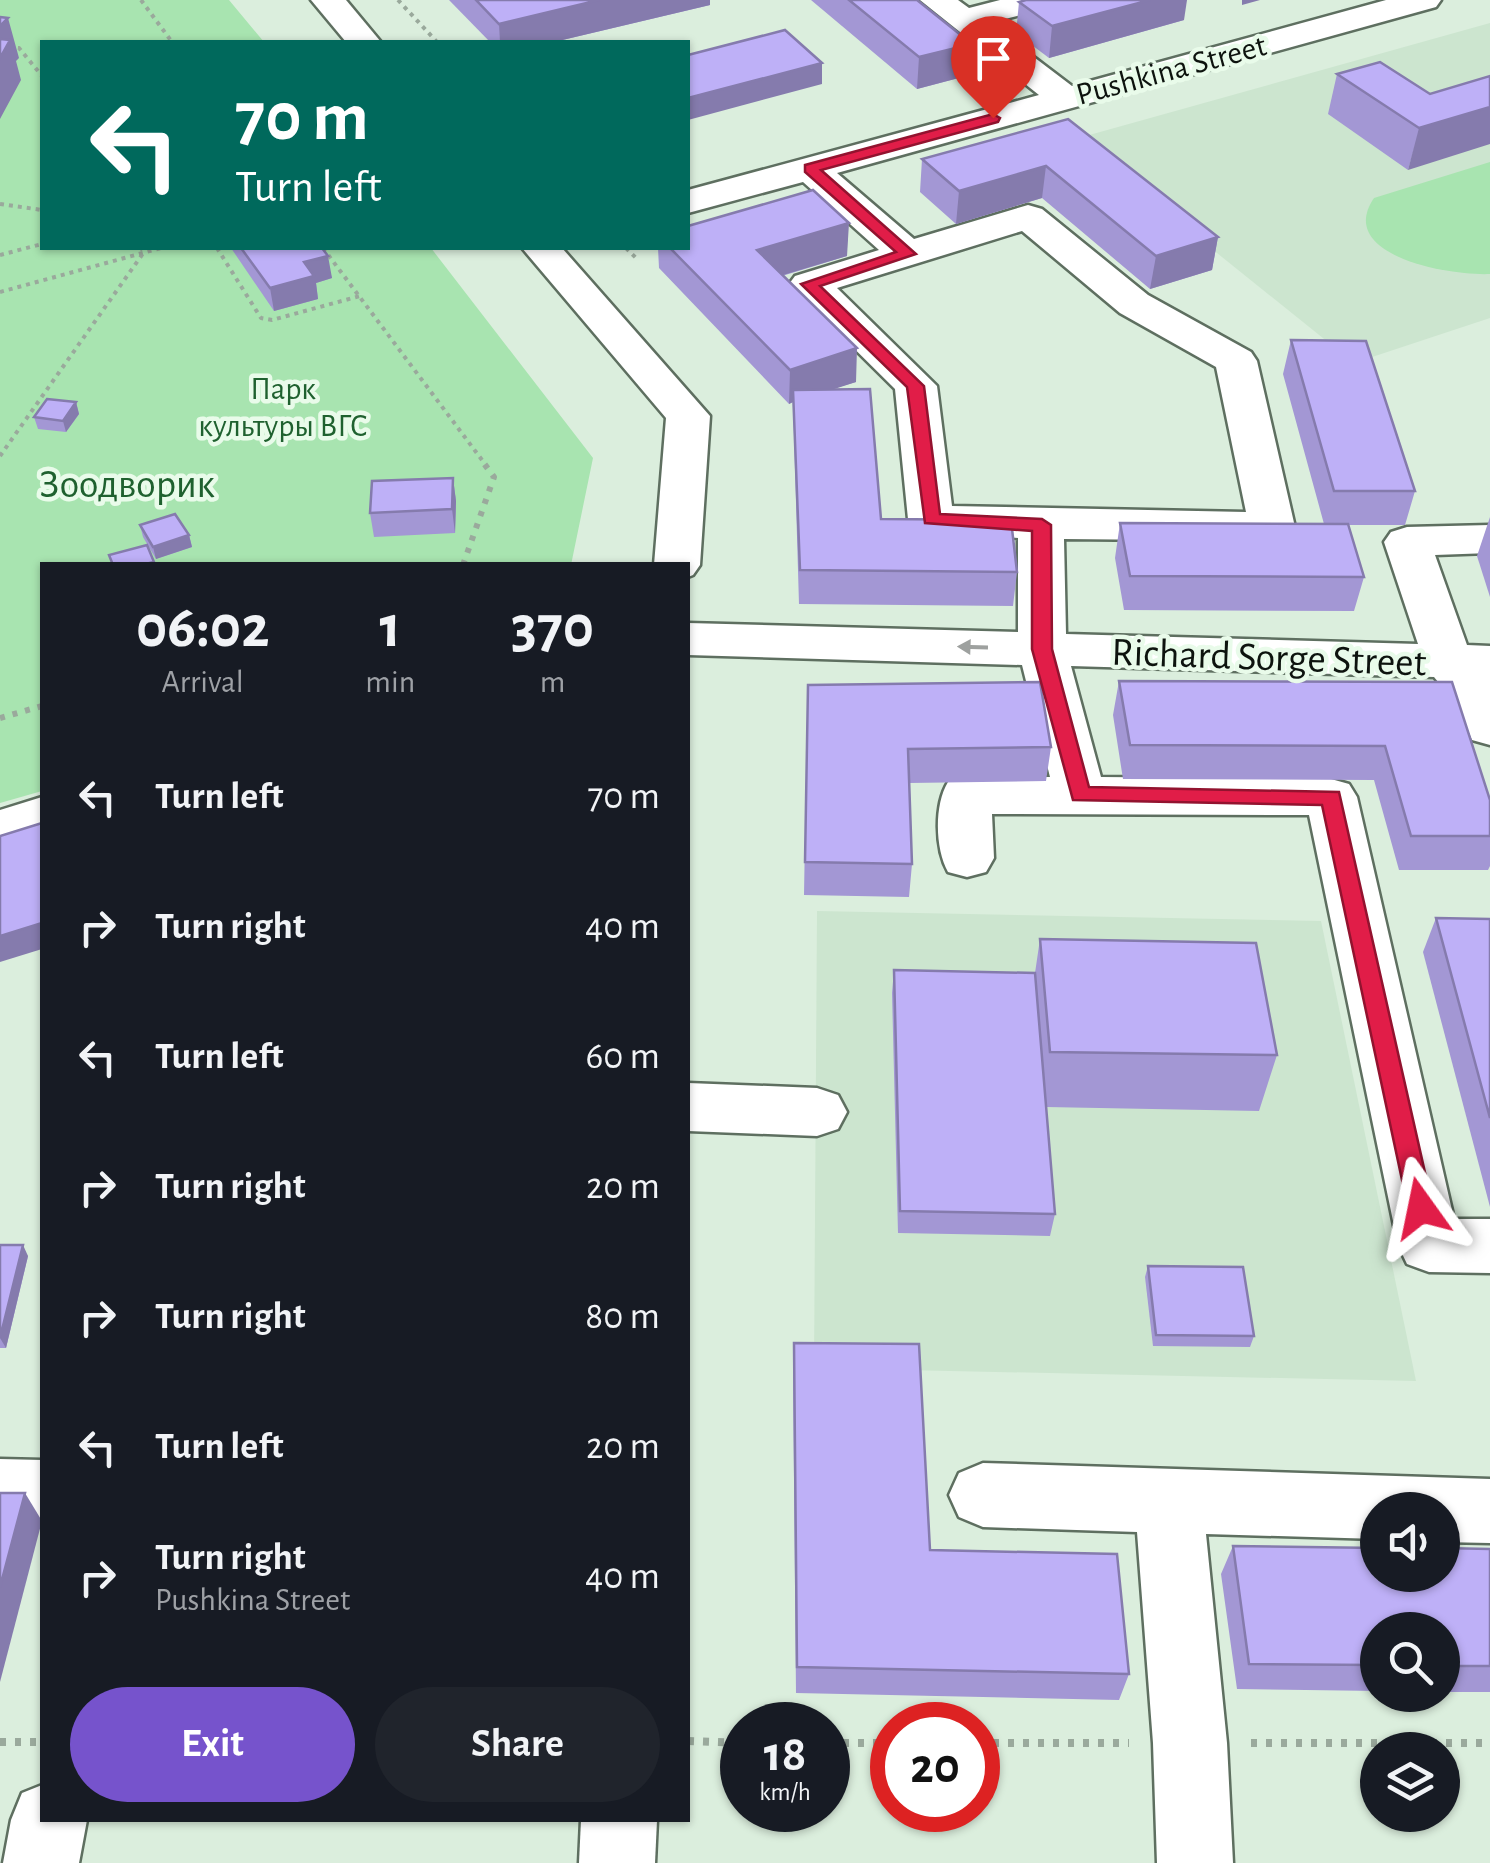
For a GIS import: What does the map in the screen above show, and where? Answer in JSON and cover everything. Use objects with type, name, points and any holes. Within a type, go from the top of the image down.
[{"type":"street","points":[[328,0],[362,40]]},
{"type":"street","points":[[949,10],[1040,0]]},
{"type":"street","name":"Pushkina Street","points":[[690,201],[1424,0]]},
{"type":"street","points":[[949,10],[1066,98]]},
{"type":"street","points":[[810,168],[908,254]]},
{"type":"street","points":[[1028,217],[1134,304],[1236,361],[1272,527],[1042,525],[932,519],[916,386],[809,284],[1028,217]]},
{"type":"street","points":[[543,250],[688,416],[677,562]]},
{"type":"street","points":[[1042,525],[1042,649],[1080,794]]},
{"type":"street","points":[[1490,540],[1407,542],[1469,662],[1490,728]]},
{"type":"street","name":"Richard Sorge Street","points":[[690,639],[1469,662]]},
{"type":"street","points":[[967,858],[966,794],[1331,797],[1429,1245],[1490,1246]]},
{"type":"street","points":[[0,829],[40,817]]},
{"type":"street","points":[[690,1107],[816,1112]]},
{"type":"street","points":[[0,1490],[40,1491]]},
{"type":"street","points":[[983,1495],[1490,1511]]},
{"type":"street","points":[[1169,1501],[1190,1743],[1195,1863]]},
{"type":"street","points":[[41,1863],[49,1822]]},
{"type":"street","points":[[617,1863],[619,1822]]},
{"type":"path","points":[[141,0],[171,40]]},
{"type":"path","points":[[398,0],[435,40]]},
{"type":"path","points":[[0,46],[19,48],[40,74]]},
{"type":"path","points":[[0,204],[40,210]]},
{"type":"path","points":[[0,255],[40,245]]},
{"type":"path","points":[[0,292],[142,250]]},
{"type":"path","points":[[0,456],[142,250]]},
{"type":"path","points":[[218,250],[261,318],[272,320],[360,296]]},
{"type":"path","points":[[325,250],[494,477],[464,562]]},
{"type":"path","points":[[628,250],[638,260]]},
{"type":"path","points":[[0,442],[10,443]]},
{"type":"path","points":[[0,718],[40,707]]},
{"type":"path","points":[[690,1741],[720,1742]]},
{"type":"path","points":[[0,1742],[40,1742]]},
{"type":"path","points":[[1000,1743],[1490,1743]]},
{"type":"shaded area","points":[[1490,23],[1490,318],[1354,363],[1075,139]]},
{"type":"shaded area","points":[[817,911],[1321,921],[1416,1381],[814,1368]]},
{"type":"green space","name":"Парк культуры ВГС","points":[[0,0],[229,0],[262,40],[40,40],[40,250],[433,250],[593,458],[572,562],[40,562],[40,792],[0,803]]},
{"type":"green space","points":[[1490,162],[1490,274],[1451,271],[1403,259],[1383,249],[1370,235],[1366,218],[1374,198]]},
{"type":"building","points":[[476,0],[599,0],[499,24]]},
{"type":"building","points":[[849,0],[917,0],[972,44],[919,57]]},
{"type":"building","points":[[1150,0],[1052,26],[1019,2]]},
{"type":"building","points":[[785,30],[822,63],[690,97],[690,54]]},
{"type":"building","points":[[0,39],[10,40],[0,58]]},
{"type":"building","points":[[1380,62],[1430,94],[1490,76],[1490,107],[1419,128],[1337,74]]},
{"type":"building","points":[[1068,119],[1218,237],[1156,256],[1046,166],[959,191],[922,159]]},
{"type":"building","points":[[813,190],[849,223],[757,250],[857,348],[790,370],[672,250],[690,250],[690,225]]},
{"type":"building","points":[[242,250],[324,250],[328,256],[304,262],[314,276],[270,288]]},
{"type":"building","points":[[1291,340],[1366,341],[1415,491],[1334,491]]},
{"type":"building","points":[[870,389],[881,519],[1011,520],[1017,572],[800,570],[793,390]]},
{"type":"building","points":[[47,399],[76,402],[63,421],[34,417]]},
{"type":"building","points":[[453,478],[452,509],[370,513],[372,481]]},
{"type":"building","points":[[175,514],[189,535],[153,547],[140,525]]},
{"type":"building","points":[[1120,523],[1348,524],[1364,577],[1130,576]]},
{"type":"building","points":[[147,545],[154,562],[112,562],[109,555]]},
{"type":"building","points":[[1119,681],[1452,682],[1490,800],[1490,836],[1411,836],[1385,746],[1130,745]]},
{"type":"building","points":[[1040,682],[1051,747],[908,749],[912,864],[805,862],[808,685]]},
{"type":"building","points":[[40,824],[40,924],[0,936],[0,836]]},
{"type":"building","points":[[1436,918],[1490,919],[1490,1118]]},
{"type":"building","points":[[1040,939],[1256,943],[1277,1055],[1050,1052]]},
{"type":"building","points":[[894,970],[1035,973],[1055,1214],[900,1211]]},
{"type":"building","points":[[0,1245],[23,1245],[0,1338]]},
{"type":"building","points":[[1148,1266],[1243,1267],[1254,1336],[1156,1335]]},
{"type":"building","points":[[794,1343],[919,1344],[930,1550],[1117,1554],[1129,1674],[797,1667]]},
{"type":"building","points":[[0,1493],[25,1493],[0,1587]]},
{"type":"building","points":[[1233,1546],[1360,1548],[1360,1592],[1460,1592],[1460,1548],[1490,1549],[1490,1666],[1460,1666],[1460,1612],[1360,1612],[1360,1665],[1249,1664]]},
{"type":"route","points":[[993,118],[810,168],[908,254],[809,284],[916,386],[932,519],[1042,525],[1042,649],[1080,794],[1331,797],[1421,1208]]},
{"type":"park label","name":"Зоодворик","points":[[127,483]]}]
